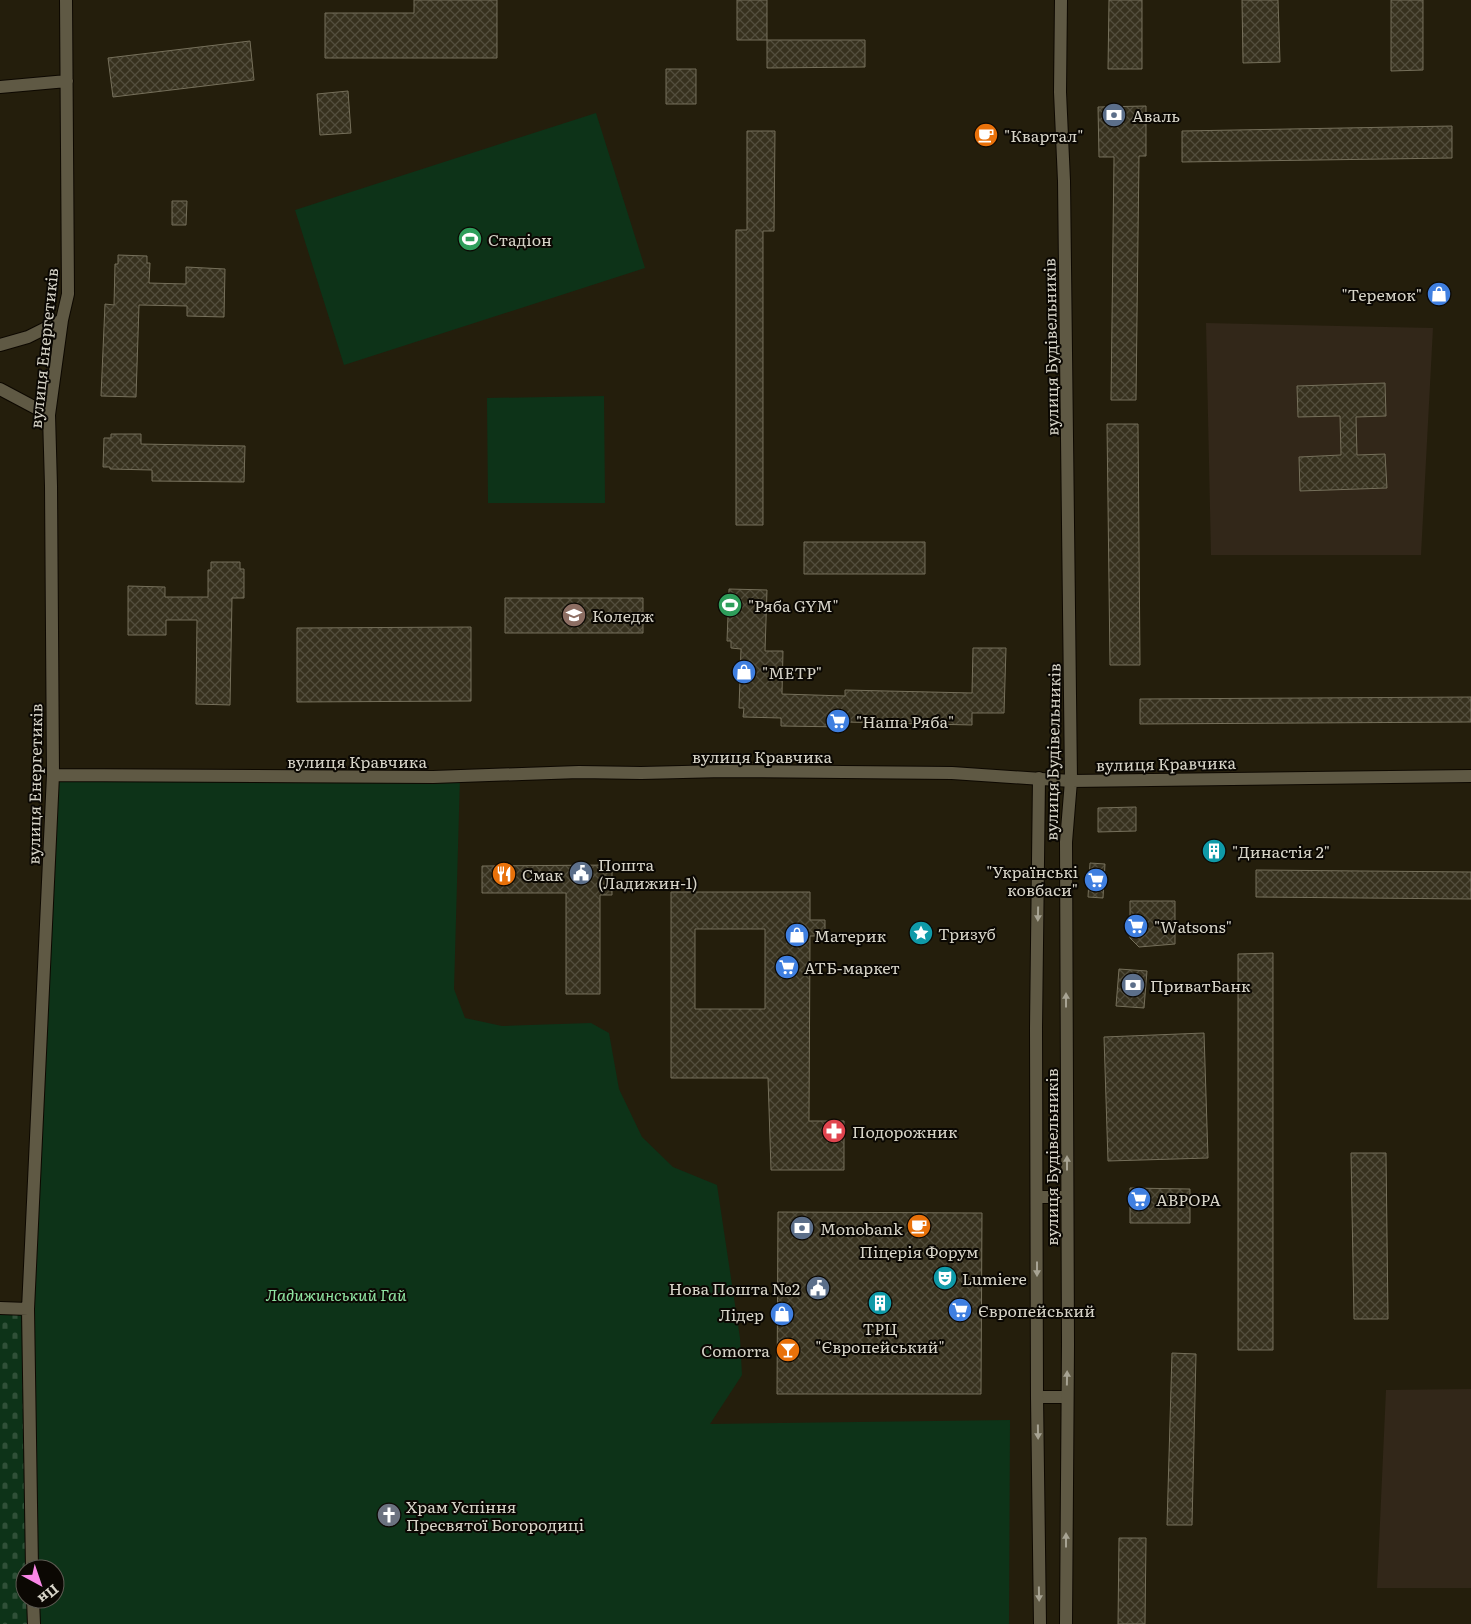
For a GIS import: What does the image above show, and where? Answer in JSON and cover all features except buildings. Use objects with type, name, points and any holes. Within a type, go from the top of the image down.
[{"type":"street","name":"вулиця Енергетиків","points":[[32,1559],[28,1309],[52,774],[49,415],[62,320],[68,294],[66,0]]},
{"type":"street","name":"вулиця Будівельників","points":[[1060,0],[1071,781],[1066,842],[1066,1624]]},
{"type":"street","points":[[0,87],[67,82]]},
{"type":"street","points":[[0,345],[28,337],[62,320]]},
{"type":"street","points":[[0,389],[49,415]]},
{"type":"street","name":"вулиця Кравчика","points":[[52,774],[433,777],[578,772],[724,771],[952,773],[1071,781],[1471,776]]},
{"type":"street","points":[[1039,778],[1036,1018],[1040,1624]]},
{"type":"street","points":[[1037,1197],[1067,1197]]},
{"type":"street","points":[[0,1308],[28,1309]]},
{"type":"street","points":[[1037,1396],[1067,1397]]},
{"type":"street","points":[[33,1609],[34,1624]]},
{"type":"shaded area","points":[[1206,323],[1433,328],[1421,555],[1211,555]]},
{"type":"shaded area","points":[[1471,1389],[1471,1588],[1377,1588],[1386,1390]]},
{"type":"green space","name":"Стадіон","points":[[596,113],[645,268],[344,365],[295,210]]},
{"type":"green space","points":[[604,396],[605,503],[488,503],[487,398]]},
{"type":"green space","name":"Ладижинський Гай","points":[[53,775],[460,776],[454,989],[465,1018],[502,1026],[591,1023],[609,1033],[619,1089],[642,1137],[673,1167],[717,1185],[740,1338],[742,1375],[710,1424],[1010,1420],[1009,1624],[34,1624],[33,1609],[65,1609],[65,1559],[32,1559],[28,1309]]},
{"type":"green space","points":[[0,1308],[28,1309],[32,1559],[15,1559],[15,1609],[33,1609],[34,1624],[0,1624]]},
{"type":"place","name":"Аваль","points":[[1114,115]]},
{"type":"place","name":"\"Квартал\"","points":[[986,135]]},
{"type":"place","name":"Стадіон","points":[[470,239]]},
{"type":"place","name":"\"Теремок\"","points":[[1439,294]]},
{"type":"place","name":"\"Ряба GYM\"","points":[[730,605]]},
{"type":"place","name":"Коледж","points":[[574,615]]},
{"type":"place","name":"\"МЕТР\"","points":[[744,672]]},
{"type":"place","name":"\"Наша Ряба\"","points":[[838,721]]},
{"type":"place","name":"\"Династія 2\"","points":[[1214,851]]},
{"type":"place","name":"Пошта (Ладижин-1)","points":[[581,873]]},
{"type":"place","name":"Смак","points":[[504,874]]},
{"type":"place","name":"\"Українські ковбаси\"","points":[[1096,880]]},
{"type":"place","name":"\"Watsons\"","points":[[1136,926]]},
{"type":"place","name":"Тризуб","points":[[921,933]]},
{"type":"place","name":"Материк","points":[[797,935]]},
{"type":"place","name":"АТБ-маркет","points":[[787,967]]},
{"type":"place","name":"ПриватБанк","points":[[1133,985]]},
{"type":"place","name":"Подорожник","points":[[834,1131]]},
{"type":"place","name":"АВРОРА","points":[[1139,1199]]},
{"type":"place","name":"Піцерія Форум","points":[[919,1226]]},
{"type":"place","name":"Monobank","points":[[802,1228]]},
{"type":"place","name":"Lumiere","points":[[945,1278]]},
{"type":"place","name":"Нова Пошта №2","points":[[818,1288]]},
{"type":"place","name":"ТРЦ \"Європейський\"","points":[[880,1303]]},
{"type":"place","name":"Європейський","points":[[960,1310]]},
{"type":"place","name":"Лідер","points":[[782,1314]]},
{"type":"place","name":"Comorra","points":[[788,1350]]},
{"type":"place","name":"Храм Успіння Пресвятої Богородиці","points":[[389,1515]]}]
